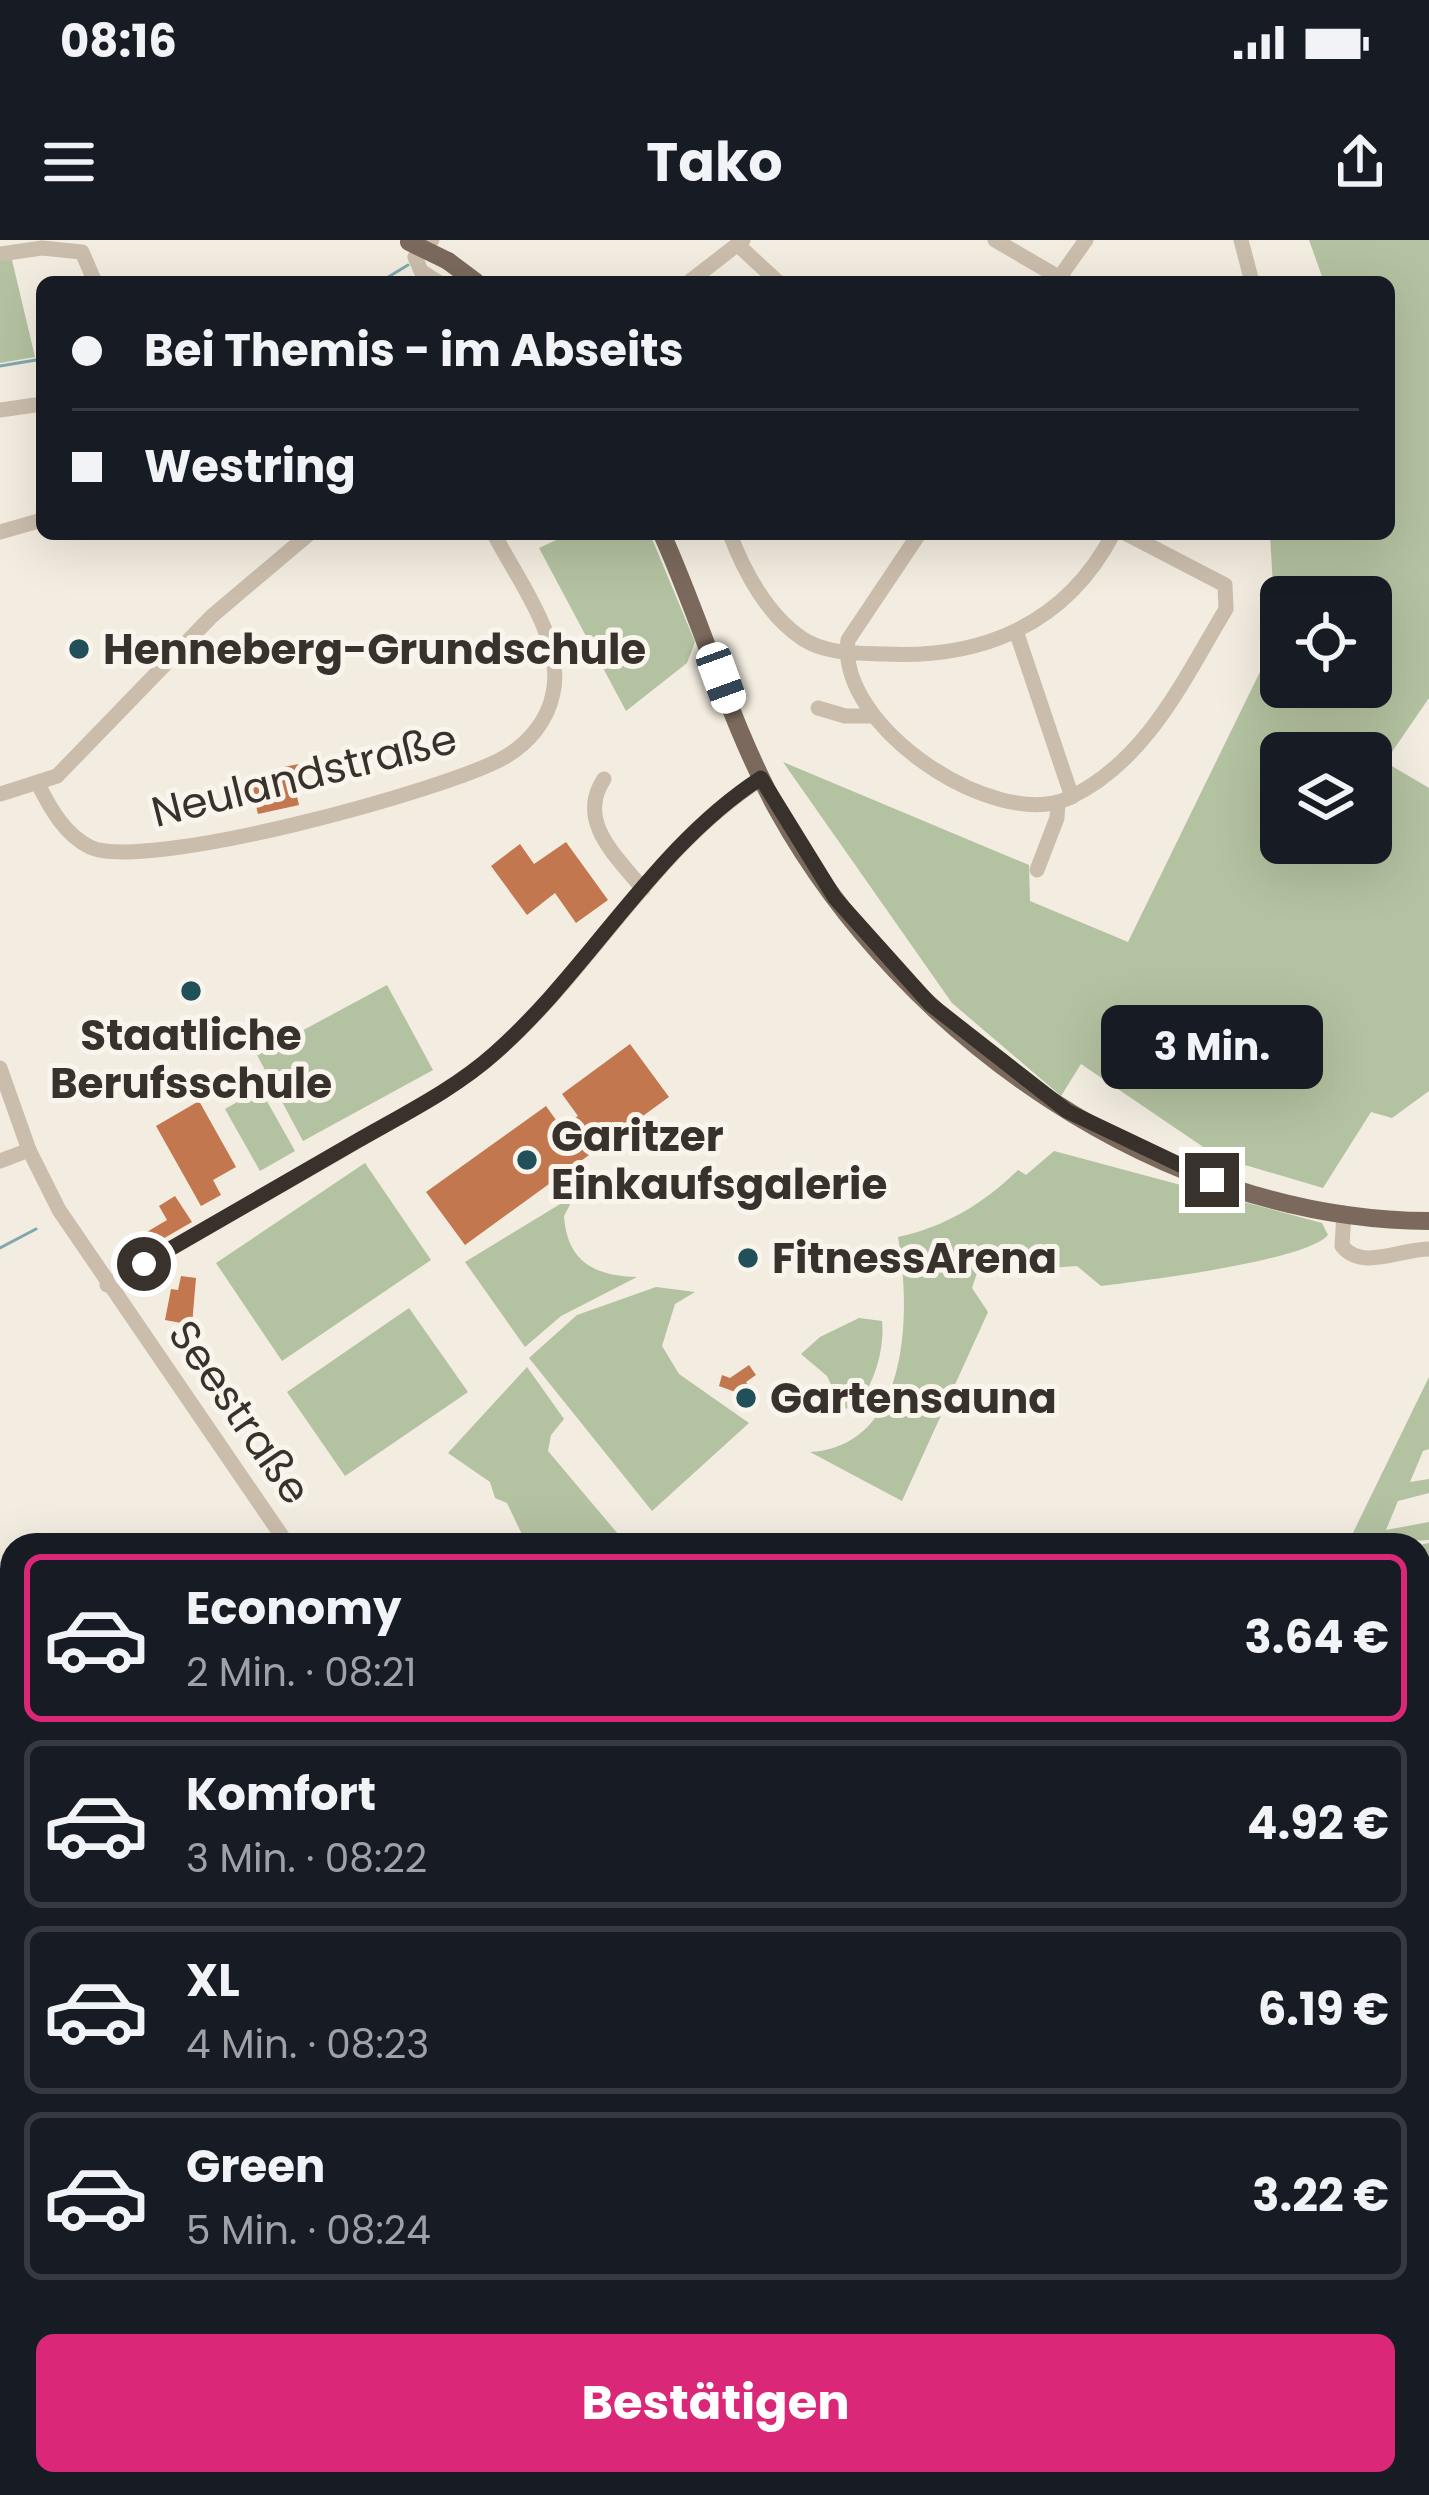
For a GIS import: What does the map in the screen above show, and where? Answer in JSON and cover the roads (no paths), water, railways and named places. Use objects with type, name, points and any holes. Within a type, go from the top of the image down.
[{"type":"main road","points":[[407,241],[468,276]]},
{"type":"main road","points":[[664,540],[761,778],[796,843],[860,931],[930,1004],[1067,1111],[1173,1163],[1262,1196],[1344,1213],[1429,1221]]},
{"type":"street","points":[[429,276],[415,257],[432,240]]},
{"type":"street","points":[[995,240],[1056,276]]},
{"type":"street","points":[[1065,276],[1086,240]]},
{"type":"street","points":[[1241,240],[1250,276]]},
{"type":"street","points":[[697,276],[740,243],[769,276]]},
{"type":"street","points":[[0,254],[42,248],[82,253],[92,276]]},
{"type":"street","points":[[0,410],[36,405]]},
{"type":"street","points":[[0,532],[36,522]]},
{"type":"street","points":[[0,794],[57,776],[212,616],[302,540]]},
{"type":"street","name":"Neulandstraße","points":[[38,784],[66,828],[88,846],[135,854],[394,798],[506,756],[545,718],[556,674],[554,652],[497,540]]},
{"type":"street","points":[[733,540],[754,584],[798,636],[846,652],[916,656],[1017,634],[1081,585],[1110,540]]},
{"type":"street","points":[[915,540],[855,626],[846,652],[872,716],[903,749],[943,775],[1036,804],[1065,800],[1099,781],[1145,739],[1226,609],[1225,585],[1139,540]]},
{"type":"street","points":[[1017,634],[1065,800],[1037,870]]},
{"type":"street","points":[[818,708],[845,716],[872,716]]},
{"type":"street","points":[[604,778],[595,793],[595,824],[643,889]]},
{"type":"street","points":[[107,1286],[478,1067],[535,1016],[643,889],[731,797],[761,778]]},
{"type":"street","name":"Seestraße","points":[[0,1068],[29,1150],[59,1210],[280,1533]]},
{"type":"street","points":[[0,1161],[29,1150]]},
{"type":"street","points":[[1344,1213],[1342,1246],[1352,1257],[1429,1250]]},
{"type":"waterway","points":[[390,276],[408,265]]},
{"type":"waterway","points":[[0,366],[36,360]]},
{"type":"waterway","points":[[0,1248],[36,1229]]},
{"type":"place","name":"Henneberg-Grundschule","points":[[79,649]]},
{"type":"place","name":"Staatliche Berufsschule","points":[[191,991]]},
{"type":"place","name":"Garitzer Einkaufsgalerie","points":[[527,1160]]},
{"type":"place","name":"FitnessArena","points":[[748,1258]]},
{"type":"place","name":"Gartensauna","points":[[746,1398]]}]
